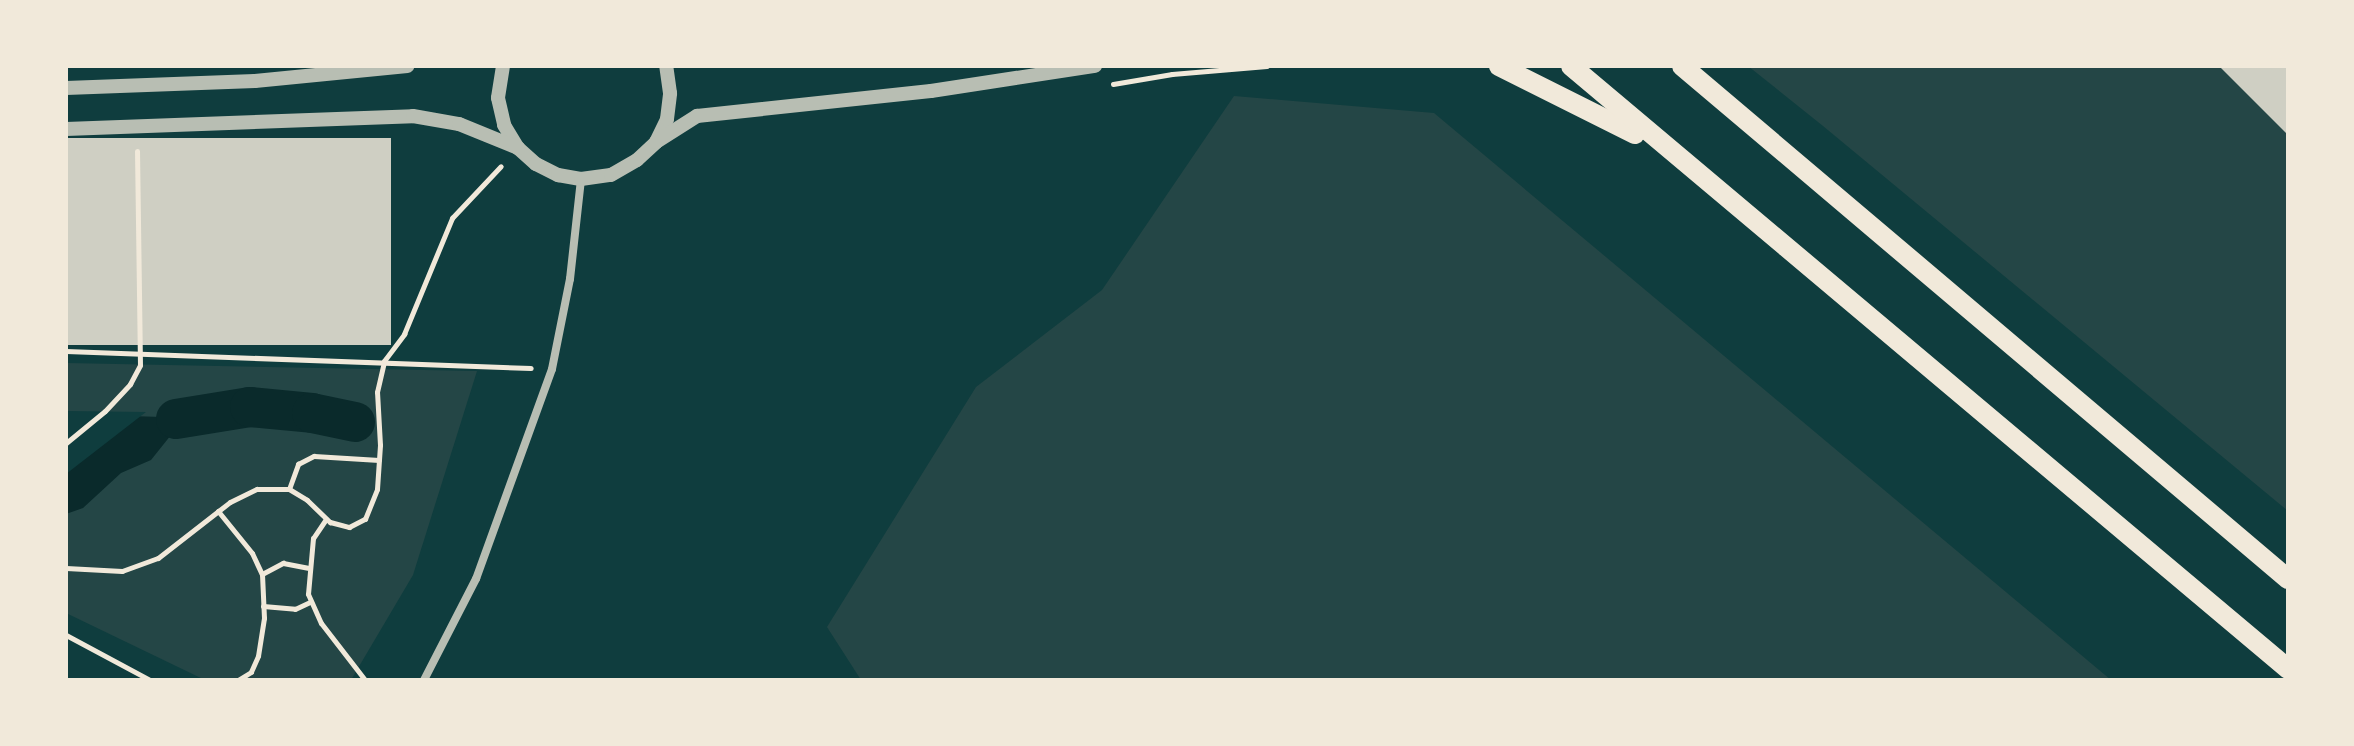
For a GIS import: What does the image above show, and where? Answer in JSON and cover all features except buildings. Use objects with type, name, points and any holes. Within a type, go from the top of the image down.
[{"type":"main road","points":[[1499,66],[1667,150]]},
{"type":"main road","points":[[1571,66],[1667,150],[2288,669]]},
{"type":"main road","points":[[1682,66],[2288,579]]},
{"type":"street","points":[[66,88],[255,81],[407,66]]},
{"type":"street","points":[[503,66],[498,98],[504,125],[518,148],[536,164],[558,175],[581,179],[611,175],[697,116],[931,91],[1095,66]]},
{"type":"street","points":[[656,142],[667,119],[670,93],[666,66]]},
{"type":"street","points":[[66,129],[413,116],[459,124],[518,148]]},
{"type":"street","points":[[424,680],[476,579],[552,369],[570,279],[581,179]]},
{"type":"path","points":[[66,443],[130,384],[140,365],[136,138]]},
{"type":"path","points":[[66,568],[122,571],[158,558],[218,511],[257,489],[289,489],[326,519],[349,527],[365,519],[377,489],[377,392],[384,361],[404,334],[452,218],[518,148]]},
{"type":"path","points":[[66,351],[552,369]]},
{"type":"path","points":[[289,489],[298,464],[314,456],[379,460]]},
{"type":"path","points":[[218,511],[252,553],[262,574],[263,606],[258,656],[251,672],[238,680]]},
{"type":"path","points":[[326,519],[313,538],[308,568],[310,602],[321,623],[365,680]]},
{"type":"path","points":[[262,574],[283,563],[308,568]]},
{"type":"path","points":[[263,606],[295,609],[310,602]]},
{"type":"path","points":[[66,635],[150,680]]},
{"type":"shaded area","points":[[1748,66],[2288,66],[2288,511],[1823,126]]},
{"type":"shaded area","points":[[1234,96],[1434,113],[2111,680],[861,680],[827,627],[976,387],[1102,290]]},
{"type":"shaded area","points":[[66,363],[477,371],[413,575],[351,680],[205,680],[66,613]]},
{"type":"shaded area","points":[[66,414],[183,420],[151,460],[121,473],[83,508],[66,514]]},
{"type":"pier","points":[[67,411],[146,412],[66,474]]},
{"type":"waterway","points":[[176,419],[250,407],[312,413],[355,422]]}]
